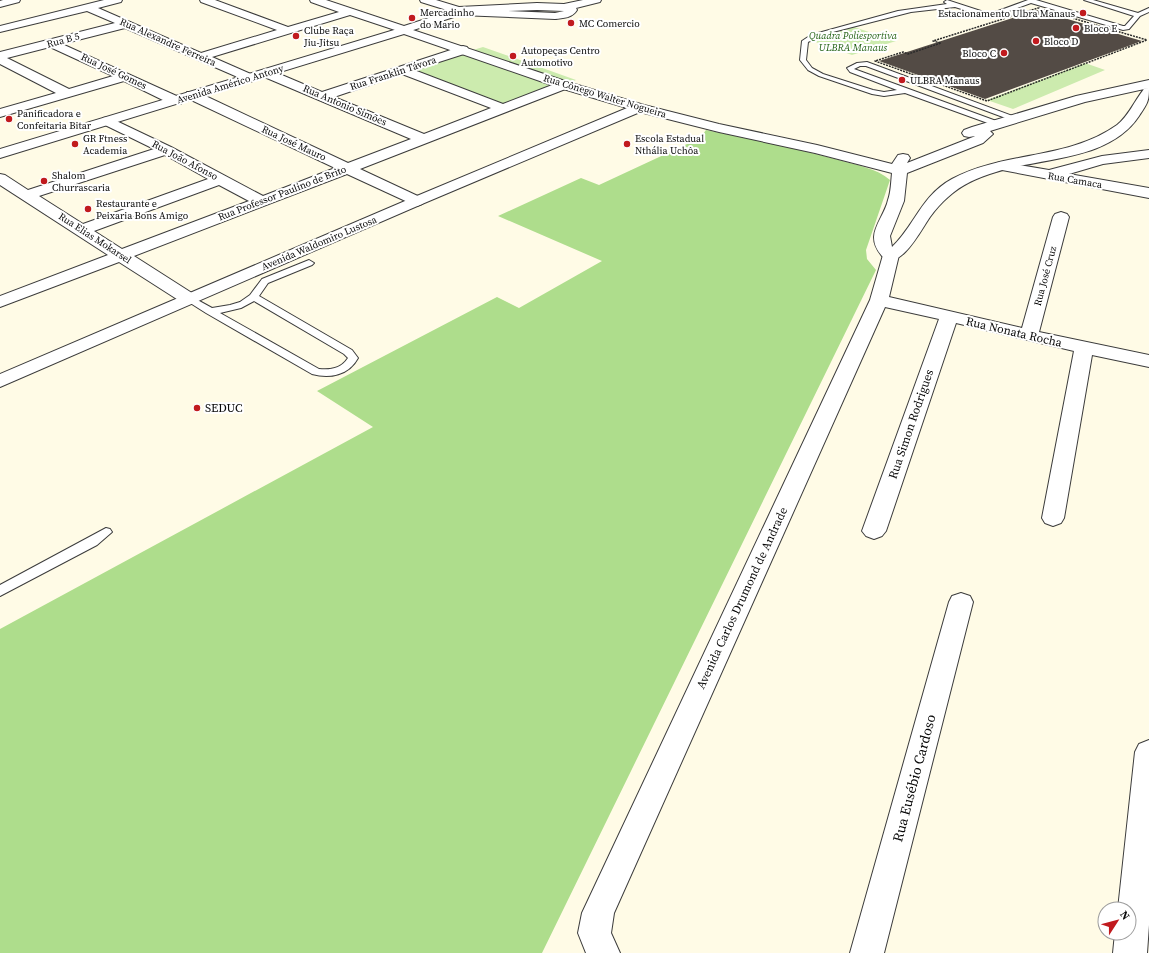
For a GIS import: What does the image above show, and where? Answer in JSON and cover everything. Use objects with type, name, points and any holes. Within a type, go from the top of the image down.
[{"type":"street","points":[[0,3],[15,0]]},
{"type":"street","points":[[0,29],[117,0]]},
{"type":"street","points":[[205,0],[287,30]]},
{"type":"street","name":"Rua Cônego Walter Nogueira","points":[[315,0],[564,85],[639,108],[719,128],[817,148],[900,171]]},
{"type":"street","points":[[425,0],[456,8],[541,6],[567,7],[596,0]]},
{"type":"street","name":"Rua Alexandre Ferreira","points":[[87,8],[249,78]]},
{"type":"street","name":"Avenida Américo Antony","points":[[0,154],[404,30],[456,8]]},
{"type":"street","points":[[200,57],[349,12]]},
{"type":"street","name":"Rua B 5","points":[[0,58],[126,24]]},
{"type":"street","name":"Rua José Gomes","points":[[51,43],[176,101]]},
{"type":"street","name":"Rua Franklin Távora","points":[[323,96],[463,50]]},
{"type":"street","points":[[0,58],[66,93]]},
{"type":"street","points":[[402,70],[502,108]]},
{"type":"street","name":"Rua Antonio Simões","points":[[266,73],[423,139]]},
{"type":"street","points":[[0,113],[126,77]]},
{"type":"street","points":[[1149,84],[1115,90],[1014,118],[977,130],[986,134],[985,137],[900,171],[896,201],[882,236],[884,248],[891,256],[905,243],[930,206],[949,188],[973,176],[1002,166],[1091,145],[1111,136],[1124,127],[1149,92]]},
{"type":"street","name":"Rua Professor Paulino de Brito","points":[[2,298],[122,256],[564,85]]},
{"type":"street","name":"Rua José Mauro","points":[[192,95],[417,201]]},
{"type":"street","name":"Avenida Waldomiro Lustosa","points":[[0,381],[417,201],[639,108]]},
{"type":"street","name":"Rua João Afonso","points":[[108,121],[261,201]]},
{"type":"street","points":[[0,139],[17,149]]},
{"type":"street","points":[[27,195],[166,150]]},
{"type":"street","points":[[1048,175],[1102,160],[1149,154]]},
{"type":"street","name":"Rua Camaca","points":[[1002,166],[1149,193]]},
{"type":"street","name":"Rua Elias Mokarsel","points":[[0,178],[189,299]]},
{"type":"street","points":[[81,230],[220,179]]},
{"type":"street","name":"Rua José Cruz","points":[[1029,335],[1062,216]]},
{"type":"street","name":"Avenida Carlos Drumond de Andrade","points":[[599,946],[594,928],[598,913],[878,300],[891,256]]},
{"type":"street","name":"Rua Nonata Rocha","points":[[878,300],[1084,348],[1149,361]]},
{"type":"street","name":"Rua Simon Rodrigues","points":[[874,531],[949,317]]},
{"type":"street","points":[[1053,518],[1084,348]]},
{"type":"street","name":"Rua Eusébio Cardoso","points":[[867,953],[961,602]]},
{"type":"street","points":[[1130,953],[1149,752]]},
{"type":"lane","points":[[942,0],[990,16],[1032,0],[1123,28],[1127,28],[1138,15],[1149,9]]},
{"type":"lane","points":[[1087,0],[1138,15]]},
{"type":"lane","points":[[905,91],[877,94],[810,69],[803,60],[805,41],[825,32],[908,10],[930,6],[954,5]]},
{"type":"lane","points":[[1125,11],[1138,6],[1149,9]]},
{"type":"lane","points":[[996,124],[852,71],[850,67],[859,64],[867,64],[1014,118]]},
{"type":"lane","points":[[209,311],[237,307],[248,302],[254,297],[265,281],[309,263]]},
{"type":"lane","points":[[189,299],[316,372],[327,374],[341,371],[350,365],[353,358],[348,352],[254,297]]},
{"type":"lane","points":[[0,591],[66,556],[106,532]]},
{"type":"path","points":[[1038,8],[1148,40],[988,101],[987,102],[875,61],[903,52],[908,54],[940,44],[933,41],[1038,8]]},
{"type":"green space","name":"Quadra Poliesportiva ULBRA Manaus","points":[[854,27],[896,41],[852,55],[810,40]]},
{"type":"green space","points":[[483,47],[576,80],[503,107],[407,70]]},
{"type":"green space","points":[[1085,63],[1105,70],[1013,109],[987,100]]},
{"type":"green space","points":[[706,130],[756,140],[859,165],[879,173],[890,180],[866,250],[867,259],[876,270],[542,953],[0,953],[0,629],[373,427],[317,391],[497,297],[519,308],[602,261],[498,216],[581,178],[599,185],[700,138]]},
{"type":"building","points":[[1037,10],[1142,41],[985,99],[879,61]]},
{"type":"place","name":"Estacionamento Ulbra Manaus","points":[[1083,13]]},
{"type":"place","name":"Mercadinho do Mario","points":[[412,18]]},
{"type":"place","name":"MC Comercio","points":[[571,23]]},
{"type":"place","name":"Bloco E","points":[[1076,28]]},
{"type":"place","name":"Clube Raça Jiu-Jitsu","points":[[296,36]]},
{"type":"place","name":"Bloco D","points":[[1036,41]]},
{"type":"place","name":"Bloco C","points":[[1004,53]]},
{"type":"place","name":"Autopeças Centro Automotivo","points":[[513,56]]},
{"type":"place","name":"ULBRA Manaus","points":[[902,80]]},
{"type":"place","name":"Panificadora e Confeitaria Bitar","points":[[9,119]]},
{"type":"place","name":"GR Ftness Academia","points":[[75,144]]},
{"type":"place","name":"Escola Estadual Nthália Uchôa","points":[[627,144]]},
{"type":"place","name":"Shalom Churrascaria","points":[[44,181]]},
{"type":"place","name":"Restaurante e Peixaria Bons Amigo","points":[[88,209]]},
{"type":"place","name":"SEDUC","points":[[197,408]]}]
